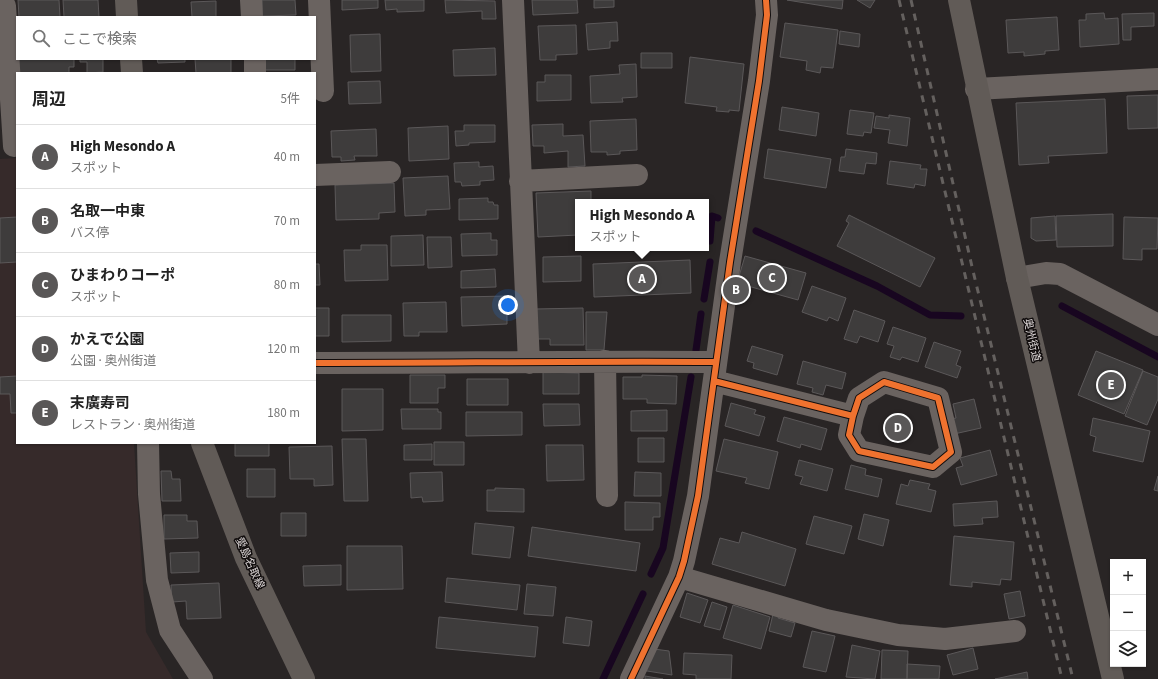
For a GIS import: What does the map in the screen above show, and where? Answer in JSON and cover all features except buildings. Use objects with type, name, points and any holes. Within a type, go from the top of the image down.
[{"type":"main road","points":[[126,0],[127,16]]},
{"type":"main road","name":"奥州街道","points":[[959,0],[976,89],[1017,278],[1113,679]]},
{"type":"main road","points":[[131,60],[132,72]]},
{"type":"main road","name":"愛島名取線","points":[[202,444],[246,558],[304,679]]},
{"type":"street","points":[[251,0],[252,16]]},
{"type":"street","points":[[319,0],[323,91]]},
{"type":"street","points":[[513,0],[529,363]]},
{"type":"street","points":[[631,679],[679,577],[684,561],[698,496],[730,262],[759,81],[767,15],[766,0]]},
{"type":"street","points":[[0,6],[5,6],[10,146]]},
{"type":"street","points":[[255,60],[256,72]]},
{"type":"street","points":[[976,89],[1158,79]]},
{"type":"street","points":[[316,175],[390,172]]},
{"type":"street","points":[[520,181],[637,175]]},
{"type":"street","points":[[1017,278],[1046,273],[1060,274],[1158,325]]},
{"type":"street","points":[[605,361],[607,496]]},
{"type":"street","points":[[316,363],[529,363],[605,361],[715,372],[853,416]]},
{"type":"street","points":[[884,382],[938,398],[951,452],[933,467],[859,451],[849,435],[853,416],[858,398],[884,382]]},
{"type":"street","points":[[148,444],[149,494],[157,580],[170,630],[202,679]]},
{"type":"street","points":[[679,577],[826,620],[898,635],[945,639],[1015,631]]},
{"type":"shaded area","points":[[16,158],[16,444],[134,444],[146,632],[173,679],[0,679],[0,159]]},
{"type":"waterway","points":[[710,241],[712,216],[718,218]]},
{"type":"waterway","points":[[756,231],[877,286],[930,315],[961,316]]},
{"type":"waterway","points":[[704,299],[710,262]]},
{"type":"waterway","points":[[1062,306],[1158,357]]},
{"type":"waterway","points":[[696,350],[701,314]]},
{"type":"waterway","points":[[651,574],[663,548],[691,377]]},
{"type":"waterway","points":[[603,679],[643,594]]},
{"type":"railway","points":[[899,0],[1062,679]]},
{"type":"railway","points":[[911,0],[973,271],[1073,679]]},
{"type":"cycle path","points":[[631,679],[679,577],[684,561],[698,496],[730,262],[759,81],[767,15],[766,0]]},
{"type":"cycle path","points":[[316,363],[716,362]]},
{"type":"cycle path","points":[[714,381],[853,416],[859,398],[884,382],[938,398],[951,452],[933,467],[859,451],[849,435],[853,416]]},
{"type":"place","name":"ひまわりコーポ","points":[[772,278]]},
{"type":"place","name":"High Mesondo A","points":[[642,279]]},
{"type":"place","name":"名取一中東","points":[[736,290]]},
{"type":"place","name":"末廣寿司","points":[[1111,385]]},
{"type":"place","name":"かえで公園","points":[[898,428]]}]
